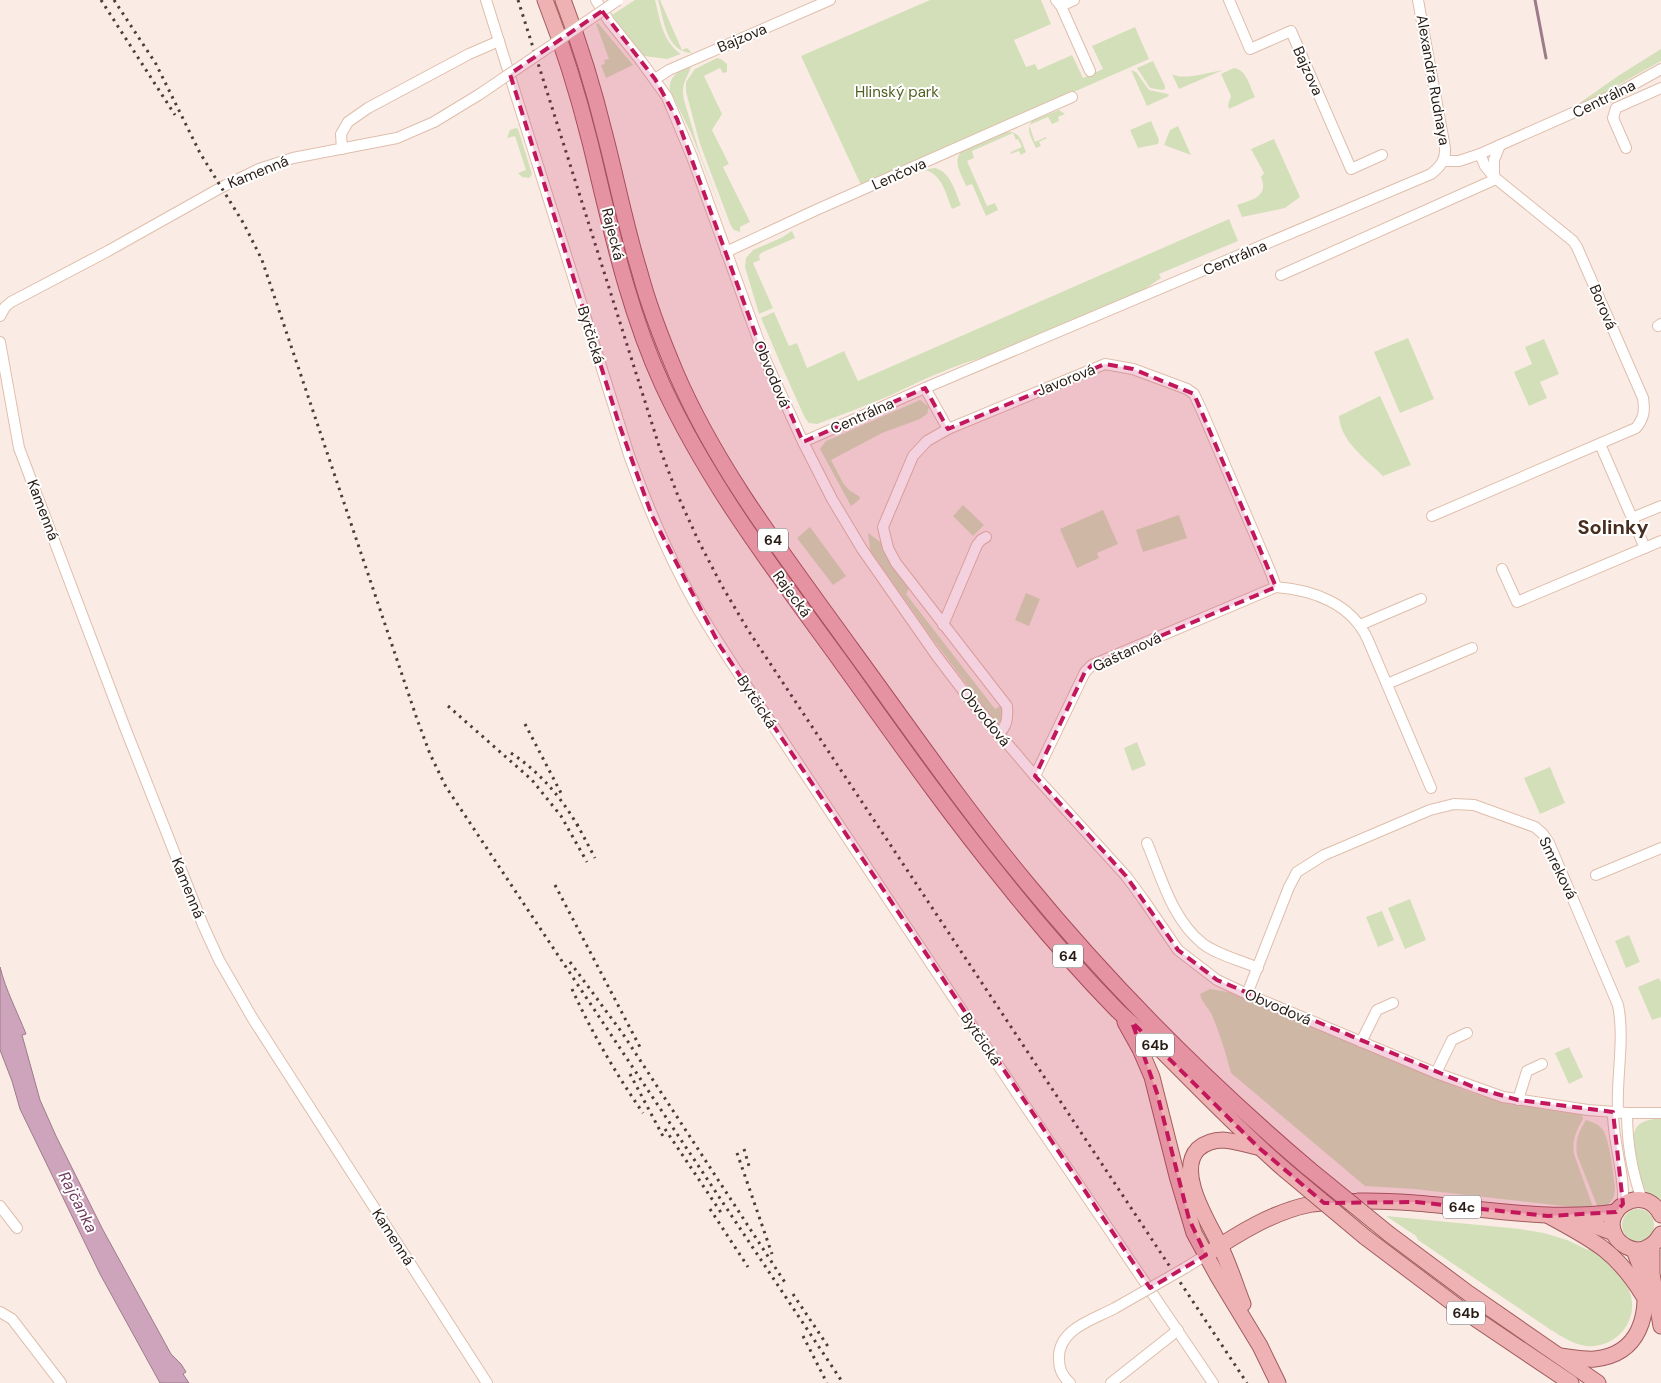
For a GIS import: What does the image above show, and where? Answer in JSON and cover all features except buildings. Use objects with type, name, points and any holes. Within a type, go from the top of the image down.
[{"type":"main road","name":"Rajecká","points":[[545,0],[556,26],[576,89],[610,228],[634,310],[662,384],[701,460],[757,546],[959,824],[1020,901],[1117,1010]]},
{"type":"main road","name":"Rajecká","points":[[563,0],[593,90],[640,274],[650,305],[678,376],[715,451],[771,537],[973,816],[1026,882],[1130,1000]]},
{"type":"main road","name":"64b","points":[[1130,1000],[1198,1068],[1308,1168],[1389,1234],[1468,1293],[1598,1383]]},
{"type":"main road","name":"64b","points":[[1117,1010],[1143,1033],[1258,1147],[1365,1237],[1458,1307],[1572,1383]]},
{"type":"main road","points":[[1117,1010],[1147,1062],[1194,1233],[1260,1346]]},
{"type":"main road","points":[[1258,1147],[1230,1141],[1212,1141],[1202,1146],[1194,1154],[1190,1165],[1191,1178],[1260,1346],[1278,1383]]},
{"type":"main road","name":"64c","points":[[1206,1255],[1245,1231],[1286,1212],[1311,1204],[1375,1200],[1416,1202],[1548,1216]]},
{"type":"main road","points":[[1548,1216],[1596,1215],[1619,1208],[1632,1200],[1642,1200],[1651,1203],[1661,1215]]},
{"type":"main road","points":[[1619,1208],[1612,1223],[1614,1234],[1626,1247],[1640,1250],[1657,1239]]},
{"type":"main road","points":[[1548,1216],[1594,1226],[1614,1234]]},
{"type":"main road","points":[[1548,1216],[1590,1238],[1605,1249],[1619,1261],[1644,1297]]},
{"type":"main road","points":[[1657,1239],[1652,1274],[1661,1326]]},
{"type":"main road","points":[[1559,1356],[1592,1359],[1609,1356],[1624,1349],[1635,1337],[1642,1323],[1645,1309],[1642,1275],[1634,1250]]},
{"type":"street","name":"Bytčická","points":[[486,0],[629,455],[652,516],[681,577],[716,639],[760,706],[1026,1107],[1213,1383]]},
{"type":"street","name":"Obvodová","points":[[596,0],[609,21],[655,79],[667,98],[680,126],[758,343],[803,442],[832,499],[862,549],[936,655],[998,734],[1126,876],[1178,950],[1195,965],[1217,980],[1247,994],[1476,1088],[1518,1100],[1619,1113],[1661,1113]]},
{"type":"street","name":"Kamenná","points":[[0,316],[5,307],[11,302],[108,251],[222,187],[268,166],[293,158],[386,141],[411,134],[480,94],[618,0]]},
{"type":"street","name":"Bajzova","points":[[655,79],[669,70],[830,0]]},
{"type":"street","points":[[1074,0],[1058,3],[1090,71]]},
{"type":"street","name":"Bajzova","points":[[1229,0],[1250,49],[1291,32],[1351,169],[1382,155]]},
{"type":"street","name":"Alexandra Rudnaya","points":[[1418,0],[1443,133],[1444,161]]},
{"type":"street","points":[[342,149],[340,134],[348,122],[368,108],[469,54],[500,41]]},
{"type":"street","name":"Centrálna","points":[[803,442],[925,388],[1419,180],[1431,174],[1444,161],[1459,160],[1480,154],[1620,92],[1661,69]]},
{"type":"street","points":[[1626,148],[1613,118],[1616,108],[1661,88]]},
{"type":"street","name":"Lenčova","points":[[726,252],[816,210],[1072,98]]},
{"type":"street","points":[[1281,275],[1495,178],[1494,160],[1500,145]]},
{"type":"street","name":"Borová","points":[[1432,516],[1636,428],[1643,420],[1645,409],[1643,398],[1577,247],[1568,236],[1495,178],[1485,166],[1480,154]]},
{"type":"street","name":"Kamenná","points":[[0,342],[19,448],[122,720],[203,926],[219,960],[253,1019],[487,1383]]},
{"type":"street","name":"Javorová","points":[[998,734],[1004,729],[1008,717],[1007,706],[896,564],[888,548],[883,527],[913,456],[927,441],[948,429],[1105,364],[1133,369],[1187,389],[1194,394],[1202,411],[1276,587]]},
{"type":"street","points":[[925,388],[948,429]]},
{"type":"street","points":[[1600,444],[1645,548]]},
{"type":"street","points":[[1632,518],[1661,506]]},
{"type":"street","points":[[943,625],[977,545],[986,537]]},
{"type":"street","points":[[1502,569],[1517,602],[1661,541]]},
{"type":"street","points":[[1276,587],[1296,589],[1339,605],[1360,625],[1431,788]]},
{"type":"street","name":"Gaštanová","points":[[1035,776],[1085,672],[1092,665],[1276,587]]},
{"type":"street","points":[[1360,625],[1421,599]]},
{"type":"street","points":[[1387,684],[1472,648]]},
{"type":"street","name":"Smreková","points":[[1247,994],[1294,876],[1324,855],[1422,814],[1448,804],[1474,805],[1529,824],[1543,834],[1549,843],[1618,1005],[1621,1020],[1617,1098],[1619,1113]]},
{"type":"street","points":[[1147,843],[1176,910],[1188,930],[1202,943],[1258,968]]},
{"type":"street","points":[[1596,875],[1661,848]]},
{"type":"street","points":[[1361,1042],[1377,1010],[1393,1003]]},
{"type":"street","points":[[1436,1073],[1452,1040],[1467,1033]]},
{"type":"street","points":[[1518,1100],[1527,1071],[1542,1064]]},
{"type":"street","points":[[1619,1113],[1627,1135],[1636,1182],[1642,1200]]},
{"type":"street","points":[[1619,1113],[1613,1131],[1624,1189],[1619,1208]]},
{"type":"street","points":[[0,1206],[3,1216],[17,1228]]},
{"type":"street","points":[[1070,1383],[1059,1366],[1058,1354],[1061,1343],[1069,1333],[1206,1255]]},
{"type":"street","points":[[0,1312],[12,1319],[61,1383]]},
{"type":"street","points":[[1111,1383],[1178,1330]]},
{"type":"highlighted area","points":[[602,11],[655,79],[677,119],[755,333],[803,442],[925,388],[948,429],[1105,364],[1133,369],[1194,394],[1276,587],[1092,665],[1085,672],[1035,776],[1126,876],[1178,950],[1217,980],[1476,1088],[1518,1100],[1613,1112],[1623,1204],[1616,1212],[1548,1216],[1416,1202],[1324,1203],[1258,1147],[1132,1022],[1157,1093],[1189,1219],[1206,1255],[1150,1288],[720,646],[652,516],[619,424],[510,74]]},
{"type":"green space","points":[[635,0],[655,0],[666,37],[681,54],[667,59],[644,56],[612,15]]},
{"type":"green space","points":[[658,0],[660,0],[682,50],[687,48],[692,53],[683,51],[671,41]]},
{"type":"green space","name":"Hlinský park","points":[[930,0],[1041,0],[1051,24],[1014,40],[1026,67],[1035,64],[1038,70],[1072,55],[1083,78],[1103,69],[1092,46],[1135,27],[1149,59],[861,185],[801,56]]},
{"type":"green space","points":[[598,23],[633,65],[606,78],[601,65],[605,64],[604,60],[609,59],[596,24]]},
{"type":"green space","points":[[1661,49],[1661,61],[1582,104],[1581,102],[1618,76]]},
{"type":"green space","points":[[717,58],[727,64],[727,72],[723,73],[720,68],[704,76],[722,114],[712,130],[729,164],[723,167],[750,222],[740,227],[740,232],[734,230],[731,226],[700,144],[686,92],[686,82],[695,69]]},
{"type":"green space","points":[[1153,61],[1165,89],[1150,88],[1137,68]]},
{"type":"green space","points":[[691,66],[684,85],[684,100],[700,154],[729,230],[691,133],[670,91],[671,81],[675,75]]},
{"type":"green space","points":[[1234,68],[1245,75],[1255,97],[1229,109],[1228,105],[1231,96],[1221,74]]},
{"type":"green space","points":[[1131,70],[1136,72],[1149,90],[1168,94],[1169,96],[1147,106]]},
{"type":"green space","points":[[1223,70],[1179,89],[1172,74],[1183,77]]},
{"type":"green space","points":[[1059,110],[1065,114],[1058,117],[1059,121],[1052,124],[1048,117],[1030,125],[1032,121]]},
{"type":"green space","points":[[1151,121],[1159,140],[1158,144],[1138,148],[1130,130]]},
{"type":"green space","points":[[1029,126],[1035,142],[1047,138],[1039,142],[1041,146],[1036,148],[1029,131]]},
{"type":"green space","points":[[1178,126],[1191,155],[1164,145],[1170,130]]},
{"type":"green space","points":[[518,129],[532,174],[529,178],[522,177],[518,173],[526,170],[515,136],[507,138],[510,130]]},
{"type":"green space","points":[[1008,132],[1015,133],[1018,136],[1026,152],[1021,155],[1019,151],[1010,154],[1022,147],[1013,133],[972,151],[974,158],[967,161],[987,206],[995,203],[998,210],[986,216],[972,184],[966,186],[959,169],[958,156],[961,152]]},
{"type":"green space","points":[[1274,139],[1300,197],[1285,208],[1242,217],[1237,205],[1258,197],[1263,189],[1261,177],[1264,173],[1251,149]]},
{"type":"green space","points":[[935,168],[949,178],[961,205],[952,209],[939,180],[935,175],[924,170]]},
{"type":"green space","points":[[1229,219],[1238,241],[1159,274],[1161,278],[1139,293],[992,355],[952,368],[889,396],[817,424],[809,423],[805,418],[761,318],[774,312],[789,346],[797,343],[807,368],[844,351],[858,381]]},
{"type":"green space","points":[[792,231],[795,238],[761,253],[759,256],[760,260],[753,263],[773,308],[759,314],[745,267],[746,258],[753,250]]},
{"type":"green space","points":[[1408,338],[1434,399],[1400,413],[1374,352]]},
{"type":"green space","points":[[1544,339],[1559,374],[1540,382],[1547,398],[1529,406],[1514,372],[1532,364],[1525,347]]},
{"type":"green space","points":[[1380,396],[1411,465],[1383,476],[1349,441],[1340,425],[1339,416]]},
{"type":"green space","points":[[920,400],[929,407],[927,414],[920,419],[882,433],[831,460],[843,483],[849,490],[860,497],[851,506],[820,449],[826,441]]},
{"type":"green space","points":[[963,505],[984,525],[973,536],[953,516]]},
{"type":"green space","points":[[1103,510],[1118,544],[1097,553],[1099,558],[1077,568],[1060,529]]},
{"type":"green space","points":[[1179,515],[1187,538],[1143,552],[1136,530]]},
{"type":"green space","points":[[810,527],[846,576],[833,585],[797,538]]},
{"type":"green space","points":[[868,533],[883,544],[908,584],[909,588],[906,594],[995,709],[1002,705],[1002,720],[997,725],[932,638],[870,550]]},
{"type":"green space","points":[[1026,593],[1040,599],[1029,626],[1015,620]]},
{"type":"green space","points":[[1137,742],[1146,765],[1132,771],[1124,748]]},
{"type":"green space","points":[[1550,767],[1565,803],[1540,814],[1524,778]]},
{"type":"green space","points":[[1410,899],[1426,940],[1405,949],[1388,908]]},
{"type":"green space","points":[[1382,911],[1394,940],[1378,947],[1366,917]]},
{"type":"green space","points":[[1629,935],[1640,962],[1626,968],[1615,941]]},
{"type":"green space","points":[[1659,978],[1661,982],[1661,1017],[1652,1020],[1638,987]]},
{"type":"green space","points":[[1210,989],[1228,992],[1481,1096],[1510,1103],[1582,1115],[1583,1119],[1574,1140],[1574,1154],[1593,1207],[1589,1209],[1414,1189],[1365,1186],[1231,1073],[1215,1022],[1200,994]]},
{"type":"green space","points":[[1569,1047],[1583,1077],[1569,1084],[1555,1053]]},
{"type":"green space","points":[[1661,1118],[1661,1204],[1644,1188],[1637,1162],[1634,1137],[1638,1126],[1643,1122]]},
{"type":"green space","points":[[1586,1120],[1593,1122],[1603,1130],[1609,1149],[1615,1186],[1611,1201],[1598,1208],[1577,1155],[1576,1145],[1578,1137]]},
{"type":"green space","points":[[1638,1209],[1649,1214],[1654,1225],[1649,1236],[1638,1241],[1627,1236],[1622,1225],[1627,1214]]},
{"type":"green space","points":[[1386,1216],[1520,1229],[1544,1233],[1567,1240],[1588,1250],[1590,1247],[1612,1266],[1626,1283],[1632,1301],[1629,1321],[1624,1330],[1607,1343],[1597,1346],[1586,1346],[1573,1342],[1551,1330],[1418,1240],[1416,1236]]},
{"type":"water","name":"Rajčanka","points":[[0,967],[8,993],[26,1034],[22,1035],[40,1100],[56,1136],[103,1230],[171,1354],[186,1372],[183,1374],[189,1383],[160,1383],[100,1274],[20,1109],[0,1050]]},
{"type":"waterway","points":[[1535,0],[1546,58]]},
{"type":"railway","points":[[101,0],[175,115]]},
{"type":"railway","points":[[114,0],[156,64],[200,153],[244,224],[262,260],[417,719],[430,754],[446,787],[843,1383]]},
{"type":"railway","points":[[518,0],[660,449],[678,496],[722,586],[748,630],[1247,1383]]},
{"type":"railway","points":[[448,706],[532,780],[561,816],[587,862]]},
{"type":"railway","points":[[525,724],[561,793]]},
{"type":"railway","points":[[511,753],[522,760],[550,787],[580,830]]},
{"type":"railway","points":[[577,824],[595,858]]},
{"type":"railway","points":[[555,885],[641,1049]]},
{"type":"railway","points":[[570,962],[623,1034],[786,1284]]},
{"type":"railway","points":[[572,989],[605,1053],[643,1113]]},
{"type":"railway","points":[[630,1074],[665,1140]]},
{"type":"railway","points":[[665,1129],[722,1214]]},
{"type":"railway","points":[[744,1149],[749,1166]]},
{"type":"railway","points":[[737,1153],[772,1254]]},
{"type":"railway","points":[[710,1209],[748,1267]]},
{"type":"railway","points":[[793,1294],[829,1348]]},
{"type":"railway","points":[[803,1336],[827,1383]]},
{"type":"district","name":"Solinky","points":[[1613,527]]}]
